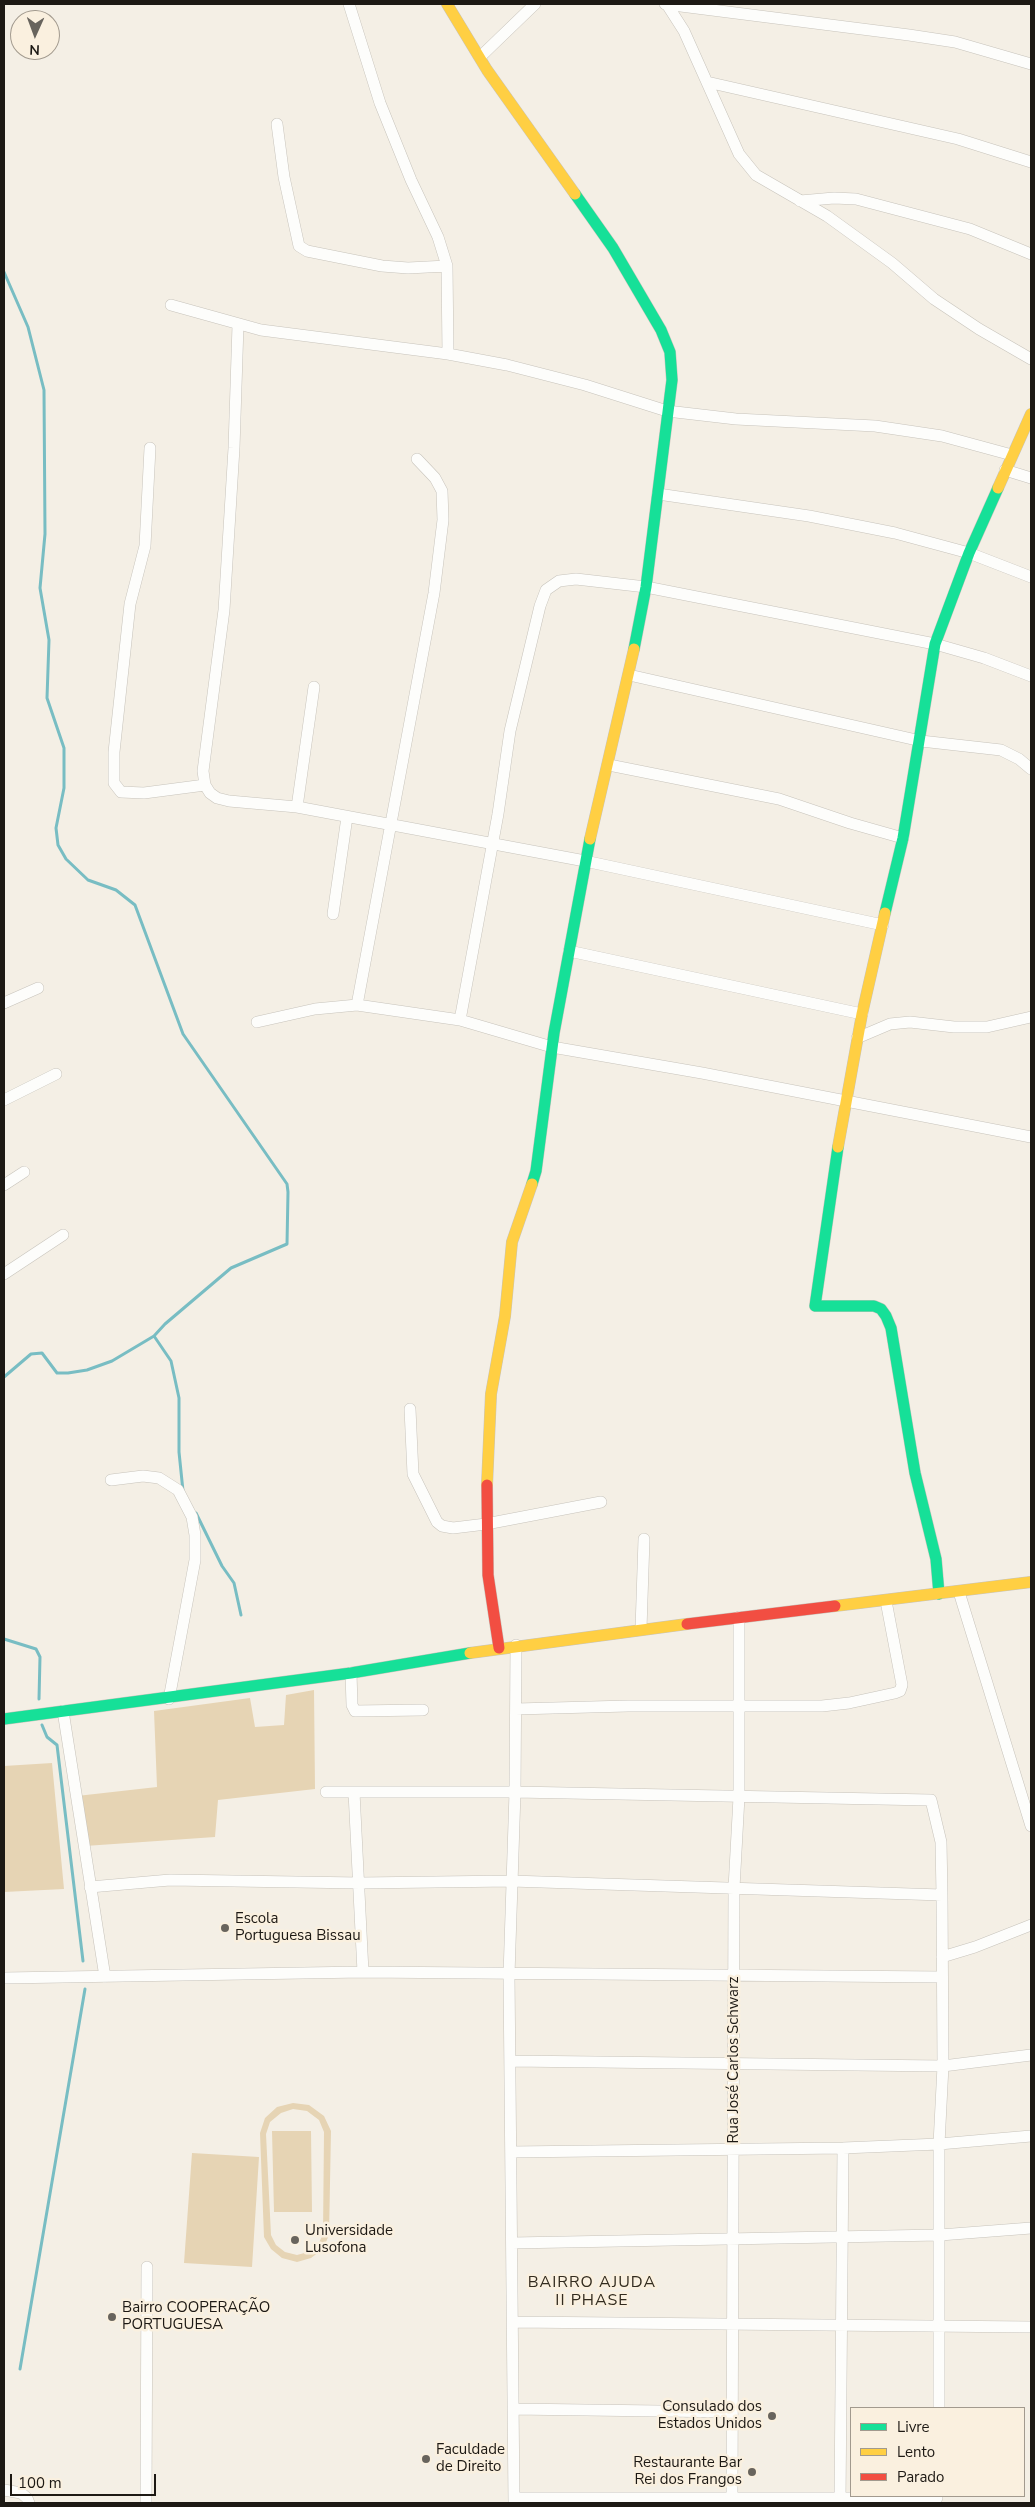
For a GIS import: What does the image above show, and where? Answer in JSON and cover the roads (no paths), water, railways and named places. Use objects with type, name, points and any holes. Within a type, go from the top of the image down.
[{"type":"street","points":[[349,4],[380,103],[411,180],[438,237],[447,266],[448,354]]},
{"type":"street","points":[[447,4],[480,57],[613,248],[661,330],[670,352],[672,380],[646,587],[608,765],[585,861],[552,1047],[536,1171],[512,1242],[505,1316],[491,1394],[486,1524],[488,1575],[499,1648]]},
{"type":"street","points":[[480,57],[535,4]]},
{"type":"street","points":[[667,5],[730,10],[955,42],[1031,64]]},
{"type":"street","points":[[667,5],[684,31],[746,166],[756,175],[852,233],[934,299],[979,329],[1031,359]]},
{"type":"street","points":[[707,82],[958,139],[1031,162]]},
{"type":"street","points":[[277,124],[284,177],[298,246],[306,251],[382,266],[408,268],[447,266]]},
{"type":"street","points":[[800,201],[834,198],[856,199],[970,229],[1031,254]]},
{"type":"street","points":[[171,305],[238,325],[290,334],[448,354],[554,376],[667,411],[736,419],[894,428],[942,436],[1012,455]]},
{"type":"street","points":[[238,325],[234,448],[224,610],[204,771],[205,785],[216,798],[229,801],[297,807],[492,843],[883,924]]},
{"type":"street","points":[[939,1594],[936,1559],[920,1498],[891,1328],[886,1316],[881,1309],[874,1306],[815,1306],[845,1101],[862,1014],[903,838],[921,741],[935,644],[969,553],[1031,414]]},
{"type":"street","points":[[150,448],[145,546],[130,604],[113,777],[116,789],[128,793],[151,793],[205,785]]},
{"type":"street","points":[[357,1005],[434,593],[444,504],[442,491],[435,478],[417,459]]},
{"type":"street","points":[[1005,470],[1031,478]]},
{"type":"street","points":[[658,494],[846,523],[895,533],[969,553],[1031,577]]},
{"type":"street","points":[[460,1020],[510,731],[540,606],[546,590],[559,581],[576,579],[646,587],[935,644],[984,658],[1031,676]]},
{"type":"street","points":[[628,675],[921,741],[1001,750],[1019,759],[1031,769]]},
{"type":"street","points":[[297,807],[314,687]]},
{"type":"street","points":[[608,765],[778,798],[850,824],[903,838]]},
{"type":"street","points":[[333,914],[347,817]]},
{"type":"street","points":[[569,951],[862,1014]]},
{"type":"street","points":[[4,1003],[38,988]]},
{"type":"street","points":[[257,1022],[315,1008],[357,1005],[460,1020],[552,1047],[1031,1137]]},
{"type":"street","points":[[857,1038],[890,1024],[910,1022],[954,1027],[987,1026],[1031,1017]]},
{"type":"street","points":[[4,1100],[56,1074]]},
{"type":"street","points":[[4,1185],[24,1172]]},
{"type":"street","points":[[4,1274],[63,1235]]},
{"type":"street","points":[[410,1410],[413,1474],[437,1522],[442,1526],[452,1528],[486,1524],[601,1502]]},
{"type":"street","points":[[111,1480],[143,1476],[159,1478],[178,1490],[192,1517],[195,1536],[195,1560],[168,1699]]},
{"type":"street","points":[[641,1629],[644,1539]]},
{"type":"street","points":[[4,1719],[168,1699],[351,1673],[516,1645],[1031,1582]]},
{"type":"street","points":[[959,1592],[1027,1799],[1031,1826]]},
{"type":"street","points":[[516,1709],[628,1706],[740,1708],[840,1704],[900,1691],[902,1685],[886,1601]]},
{"type":"street","name":"Rua José Carlos Schwarz","points":[[732,2501],[734,1888],[739,1797],[740,1708],[738,1617]]},
{"type":"street","points":[[516,1645],[515,1792],[509,1975],[514,2501],[937,2499]]},
{"type":"street","points":[[351,1673],[352,1705],[355,1711],[423,1710]]},
{"type":"street","points":[[63,1711],[105,1977]]},
{"type":"street","points":[[326,1792],[515,1792],[931,1800],[941,1842],[942,1895],[943,2066],[939,2144],[939,2407]]},
{"type":"street","points":[[354,1792],[363,1972]]},
{"type":"street","points":[[90,1887],[170,1880],[511,1881],[942,1895]]},
{"type":"street","points":[[942,1957],[975,1947],[1031,1924]]},
{"type":"street","points":[[4,1978],[363,1972],[509,1975],[942,1977]]},
{"type":"street","points":[[510,2061],[943,2066],[1031,2055]]},
{"type":"street","points":[[511,2152],[843,2148],[939,2144],[1031,2136]]},
{"type":"street","points":[[840,2500],[843,2148]]},
{"type":"street","points":[[512,2243],[842,2238],[940,2235],[1031,2228]]},
{"type":"street","points":[[146,2503],[147,2267]]},
{"type":"street","points":[[513,2322],[1031,2327]]},
{"type":"street","points":[[513,2409],[732,2412]]},
{"type":"street","points":[[4,2490],[22,2493],[29,2503]]},
{"type":"waterway","points":[[4,272],[28,327],[44,390],[45,534],[40,588],[49,640],[47,698],[64,748],[64,788],[56,828],[58,845],[66,859],[88,880],[116,890],[135,905],[183,1034],[287,1184],[288,1192],[287,1244],[231,1268],[165,1324],[154,1336],[112,1361],[87,1370],[57,1373],[42,1353],[31,1354],[4,1377]]},
{"type":"waterway","points":[[154,1336],[171,1361],[179,1398],[179,1452],[183,1491]]},
{"type":"waterway","points":[[196,1513],[222,1566],[234,1583],[241,1615]]},
{"type":"waterway","points":[[4,1639],[36,1649],[40,1657],[39,1699]]},
{"type":"waterway","points":[[42,1725],[47,1737],[57,1745],[83,1961]]},
{"type":"waterway","points":[[20,2369],[85,1989]]},
{"type":"place","name":"Escola Portuguesa Bissau","points":[[225,1928]]},
{"type":"place","name":"Universidade Lusofona","points":[[295,2240]]},
{"type":"place","name":"Bairro COOPERAÇÃO PORTUGUESA","points":[[112,2317]]},
{"type":"place","name":"Consulado dos Estados Unidos","points":[[772,2416]]},
{"type":"place","name":"Faculdade de Direito","points":[[426,2459]]},
{"type":"place","name":"Restaurante Bar Rei dos Frangos","points":[[752,2472]]},
{"type":"district","name":"BAIRRO AJUDA II PHASE","points":[[592,2292]]}]
